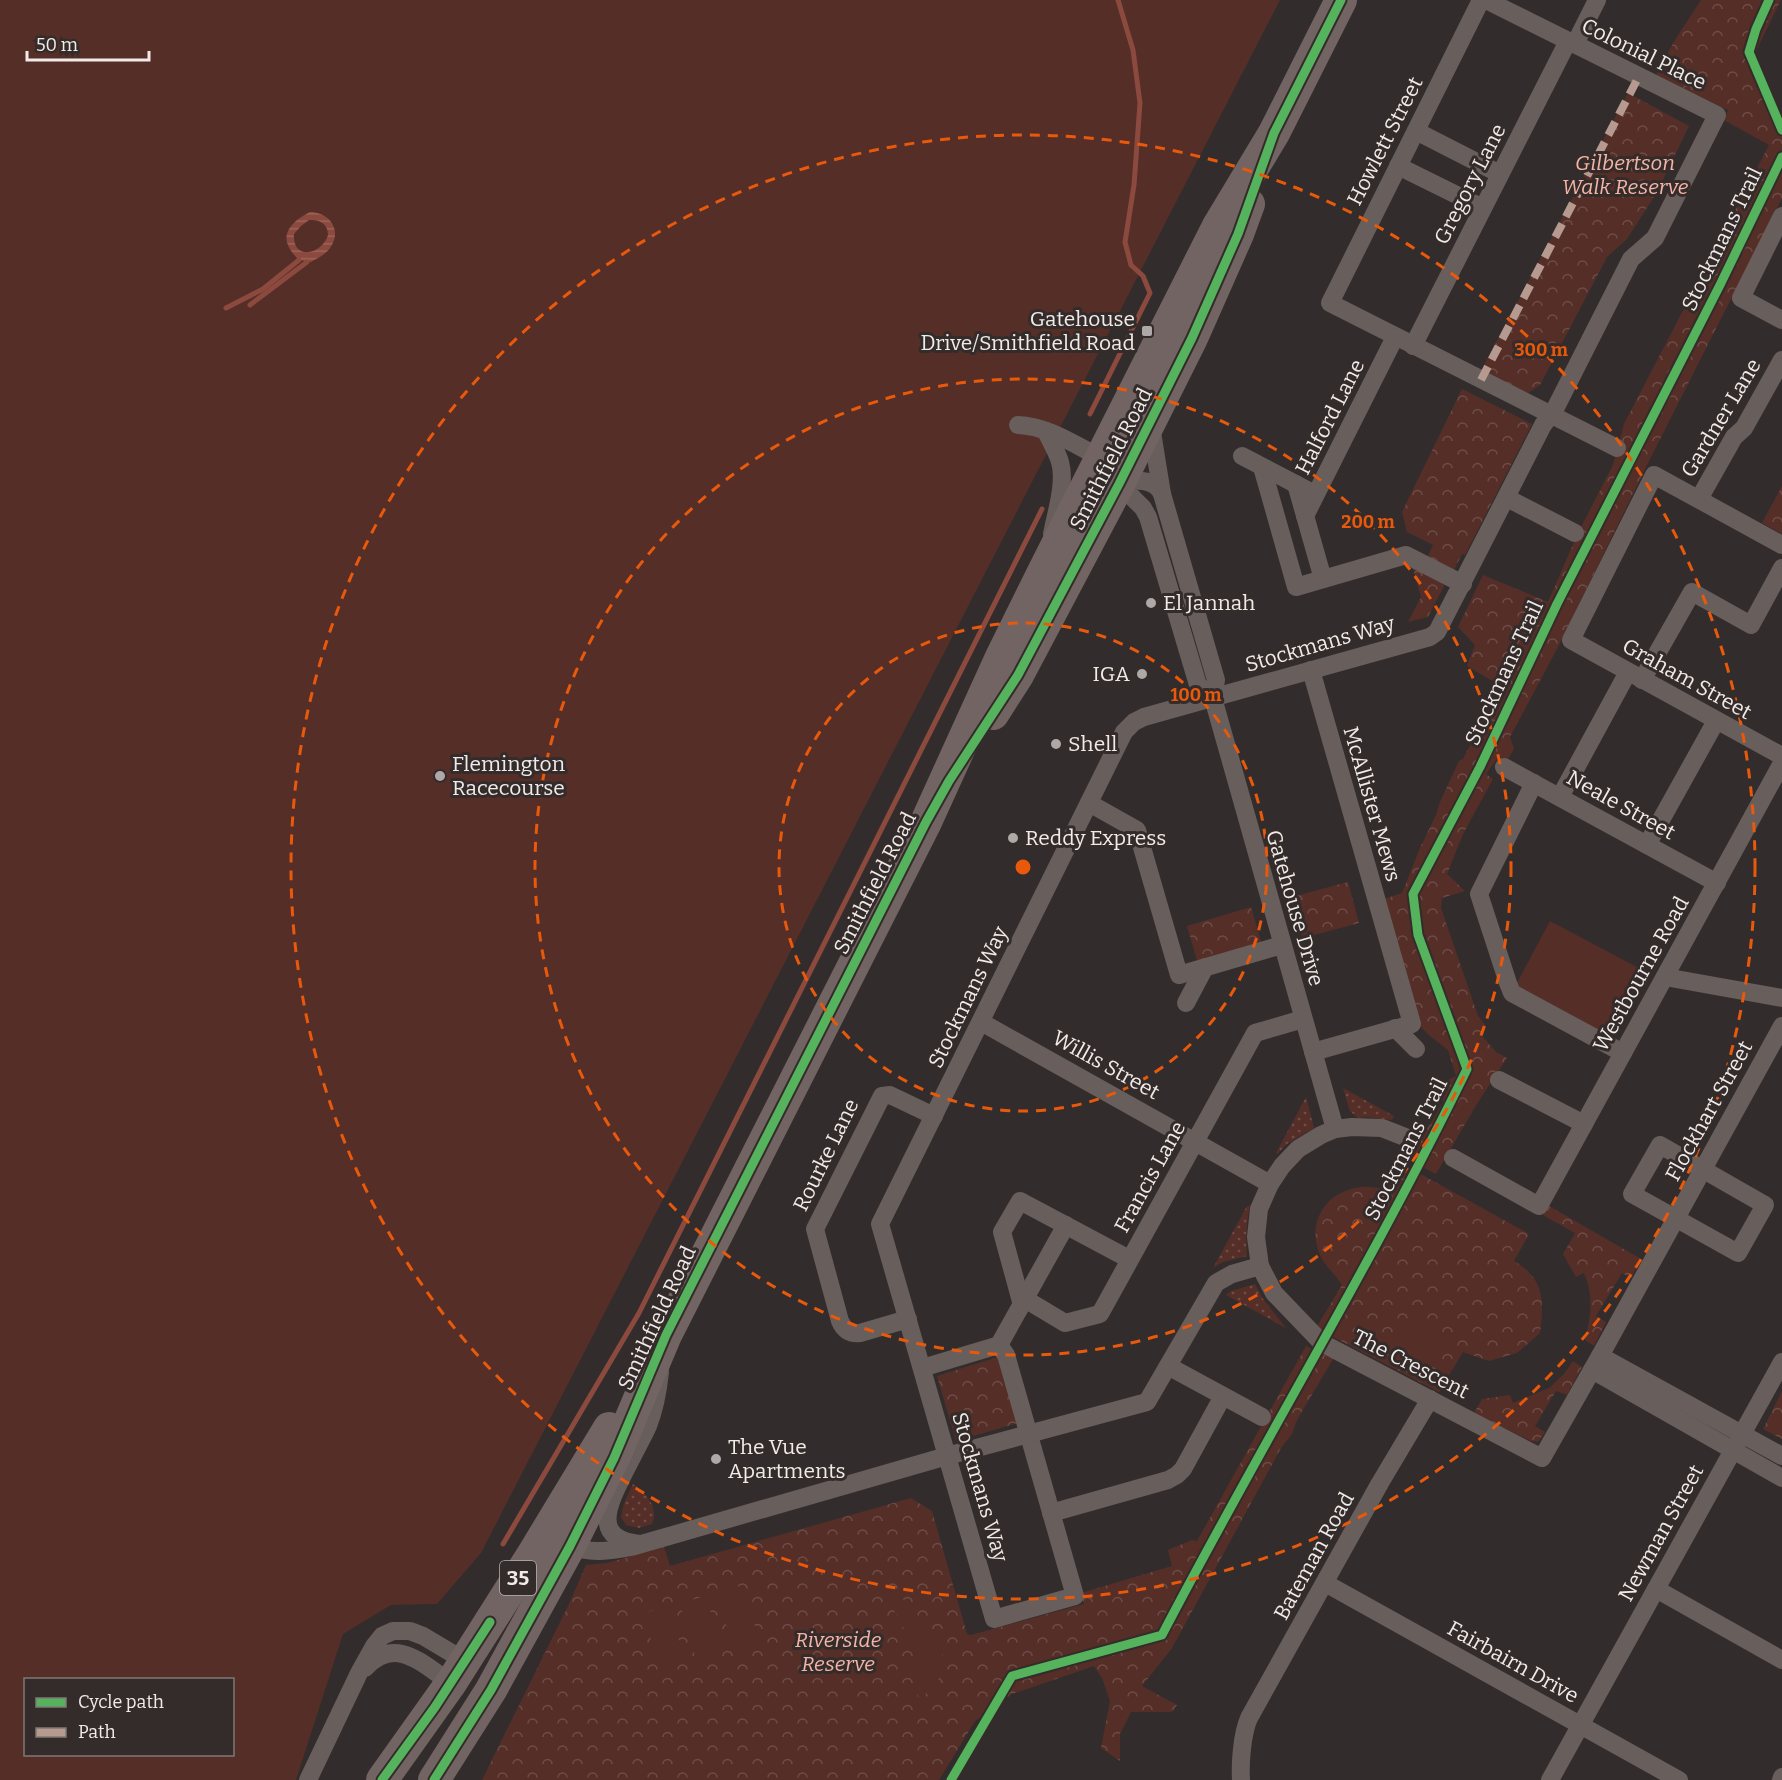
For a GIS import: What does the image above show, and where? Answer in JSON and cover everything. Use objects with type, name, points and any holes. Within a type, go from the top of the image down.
[{"type":"highway","name":"Smithfield Road","points":[[926,822],[1001,657],[1045,568],[1218,226],[1274,133],[1341,0]]},
{"type":"highway","name":"Smithfield Road","points":[[434,1780],[490,1690],[558,1539],[664,1339],[926,822],[949,781],[1018,675],[1119,484],[1192,338],[1238,234],[1274,133]]},
{"type":"highway","points":[[1083,494],[1119,484],[1101,458]]},
{"type":"highway","name":"Smithfield Road","points":[[382,1780],[458,1672],[558,1539]]},
{"type":"highway","points":[[458,1672],[490,1690]]},
{"type":"street","name":"Howlett Street","points":[[1395,337],[1331,305],[1330,301],[1481,0]]},
{"type":"street","name":"Colonial Place","points":[[1486,0],[1717,115]]},
{"type":"street","name":"Gregory Lane","points":[[1413,346],[1500,174],[1597,0]]},
{"type":"street","name":"Stockmans Way","points":[[1051,1513],[1075,1596],[994,1619],[880,1224],[1122,735],[1129,726],[1144,717],[1432,636],[1439,630],[1542,427],[1631,259],[1655,238],[1717,115]]},
{"type":"street","points":[[1416,131],[1500,174]]},
{"type":"street","points":[[1398,166],[1483,208]]},
{"type":"street","points":[[1782,216],[1741,298],[1782,320]]},
{"type":"street","points":[[1395,337],[1617,448]]},
{"type":"street","name":"Halford Lane","points":[[1305,516],[1395,337]]},
{"type":"street","name":"Gardner Lane","points":[[1699,499],[1734,437],[1744,428],[1782,360]]},
{"type":"street","name":"Gatehouse Drive","points":[[1151,421],[1162,494],[1186,610],[1198,685],[1213,698],[1335,1129]]},
{"type":"street","points":[[1018,425],[1029,425],[1046,431],[1101,458]]},
{"type":"street","points":[[1045,568],[1062,476],[1058,457],[1046,431]]},
{"type":"street","points":[[1242,456],[1316,495]]},
{"type":"street","points":[[1262,467],[1296,587],[1406,555],[1463,584]]},
{"type":"street","name":"Graham Street","points":[[1699,499],[1654,475],[1571,640],[1782,756]]},
{"type":"street","points":[[1119,484],[1128,481],[1149,482],[1157,486],[1162,494]]},
{"type":"street","name":"Gatehouse Drive","points":[[1119,484],[1143,508],[1148,517],[1186,610]]},
{"type":"street","points":[[1296,484],[1323,579]]},
{"type":"street","points":[[1507,498],[1575,532]]},
{"type":"street","points":[[1699,499],[1782,545]]},
{"type":"street","points":[[1560,797],[1635,676],[1692,592],[1751,625],[1782,568]]},
{"type":"street","name":"McAllister Mews","points":[[1311,670],[1412,1024],[1395,1028]]},
{"type":"street","points":[[1647,845],[1716,721]]},
{"type":"street","name":"Westbourne Road","points":[[1452,1158],[1539,1206],[1782,763]]},
{"type":"street","name":"Neale Street","points":[[1504,767],[1716,883]]},
{"type":"street","points":[[1534,783],[1479,894],[1508,982],[1512,993],[1623,1053]]},
{"type":"street","points":[[1089,803],[1137,830],[1179,975],[1282,945]]},
{"type":"street","points":[[1186,1004],[1205,967]]},
{"type":"street","points":[[1665,977],[1782,998]]},
{"type":"street","name":"Francis Lane","points":[[1024,1302],[1065,1323],[1100,1314],[1255,1033],[1303,1019]]},
{"type":"street","name":"Willis Street","points":[[981,1022],[1270,1184]]},
{"type":"street","name":"Flockhart Street","points":[[1676,1219],[1782,1026]]},
{"type":"street","points":[[1312,1052],[1395,1028],[1416,1049]]},
{"type":"street","points":[[1499,1080],[1584,1124]]},
{"type":"street","name":"Rourke Lane","points":[[908,1319],[860,1333],[852,1333],[844,1328],[840,1321],[815,1229],[881,1097],[886,1094],[890,1095],[934,1116]]},
{"type":"street","name":"The Crescent","points":[[1405,1137],[1382,1128],[1352,1127],[1335,1129],[1298,1149],[1282,1166],[1270,1184],[1259,1209],[1256,1237],[1260,1266],[1274,1293],[1322,1343],[1542,1458],[1676,1219]]},
{"type":"street","points":[[1660,1145],[1703,1169],[1766,1205],[1738,1253],[1632,1194],[1660,1145]]},
{"type":"street","points":[[1024,1302],[1002,1232],[1020,1201],[1130,1260]]},
{"type":"street","points":[[922,1368],[999,1345],[1066,1225]]},
{"type":"street","points":[[558,1539],[583,1550],[596,1551],[641,1544],[947,1456],[1147,1402],[1216,1283],[1232,1274],[1260,1266]]},
{"type":"street","points":[[641,1544],[628,1542],[615,1534],[608,1525],[607,1513],[655,1406],[664,1339]]},
{"type":"street","points":[[999,1345],[1006,1355],[1051,1513],[1175,1477],[1184,1468],[1223,1396]]},
{"type":"street","name":"Newman Street","points":[[1550,1780],[1782,1362]]},
{"type":"street","points":[[1596,1363],[1742,1433],[1782,1456]]},
{"type":"street","points":[[1596,1363],[1732,1450],[1782,1478]]},
{"type":"street","points":[[1168,1366],[1262,1417]]},
{"type":"street","name":"Bateman Road","points":[[1241,1780],[1240,1768],[1245,1729],[1249,1718],[1380,1483],[1430,1399]]},
{"type":"street","name":"Fairbairn Drive","points":[[1325,1583],[1678,1780]]},
{"type":"street","points":[[1656,1589],[1782,1660]]},
{"type":"street","points":[[308,1780],[352,1687],[374,1646],[382,1636],[401,1630],[414,1632],[458,1672]]},
{"type":"street","points":[[352,1687],[368,1664],[392,1652],[458,1672]]},
{"type":"street","name":"Bateman Road","points":[[1245,1738],[1253,1780]]},
{"type":"green space","name":"Flemington Racecourse","points":[[0,0],[1280,0],[481,1553],[437,1604],[391,1605],[343,1634],[296,1780],[0,1780]]},
{"type":"green space","points":[[1701,0],[1781,0],[1755,53],[1782,116],[1782,198],[1559,645],[1510,737],[1514,749],[1508,759],[1498,757],[1486,774],[1493,779],[1463,834],[1447,874],[1465,891],[1442,898],[1441,908],[1478,1016],[1486,1026],[1482,1036],[1496,1052],[1507,1058],[1436,1174],[1404,1157],[1429,1126],[1443,1102],[1439,1085],[1456,1076],[1448,1050],[1418,1024],[1381,900],[1402,893],[1459,761],[1463,759],[1501,686],[1467,666],[1475,645],[1458,627],[1483,575],[1548,602],[1578,533],[1613,465],[1624,424],[1769,145],[1724,120],[1728,110],[1656,75]]},
{"type":"green space","name":"Gilbertson Walk Reserve","points":[[1628,93],[1689,126],[1657,192],[1627,239],[1607,257],[1540,385],[1528,393],[1481,371]]},
{"type":"green space","points":[[1462,389],[1532,424],[1465,555],[1462,554],[1454,570],[1428,557],[1433,545],[1407,532],[1402,512]]},
{"type":"green space","points":[[1782,486],[1782,534],[1762,523]]},
{"type":"green space","points":[[1412,565],[1446,582],[1428,617],[1408,622],[1421,597]]},
{"type":"green space","points":[[1348,882],[1359,923],[1303,938],[1292,897]]},
{"type":"green space","points":[[1251,907],[1262,945],[1198,964],[1187,926]]},
{"type":"green space","points":[[1550,921],[1648,973],[1611,1041],[1519,993],[1517,983]]},
{"type":"green space","points":[[1343,1088],[1394,1116],[1392,1120],[1358,1118],[1350,1111]]},
{"type":"green space","points":[[1306,1097],[1314,1128],[1287,1144],[1277,1154],[1276,1153]]},
{"type":"green space","points":[[1408,1167],[1529,1234],[1514,1261],[1532,1275],[1542,1301],[1540,1333],[1517,1353],[1489,1361],[1463,1352],[1439,1392],[1316,1328],[1342,1285],[1322,1259],[1316,1243],[1318,1220],[1322,1210],[1338,1195],[1349,1190],[1365,1187],[1394,1191]]},
{"type":"green space","points":[[1247,1206],[1250,1206],[1247,1256],[1223,1262],[1213,1268]]},
{"type":"green space","points":[[1549,1206],[1641,1259],[1631,1278],[1622,1273],[1596,1316],[1606,1322],[1594,1346],[1585,1340],[1591,1307],[1584,1273],[1576,1277],[1563,1254],[1575,1233],[1543,1215]]},
{"type":"green space","points":[[1255,1284],[1263,1299],[1286,1328],[1226,1295],[1231,1291]]},
{"type":"green space","points":[[1410,1314],[1446,1334],[1428,1365],[1393,1345]]},
{"type":"green space","name":"Riverside Reserve","points":[[1306,1346],[1333,1359],[1297,1420],[1292,1434],[1281,1448],[1172,1648],[1142,1686],[1177,1705],[1172,1712],[1131,1712],[1120,1734],[1120,1761],[1101,1748],[1110,1701],[1102,1678],[1094,1666],[1012,1694],[975,1721],[939,1780],[482,1780],[586,1565],[607,1563],[664,1547],[670,1566],[911,1498],[932,1511],[967,1634],[971,1635],[1084,1604],[1081,1593],[1172,1566],[1168,1550],[1192,1540],[1197,1541]]},
{"type":"green space","points":[[998,1357],[1018,1423],[956,1441],[937,1376]]},
{"type":"green space","points":[[1573,1361],[1582,1367],[1567,1395],[1556,1391],[1535,1426],[1545,1432],[1538,1442],[1531,1441],[1474,1413],[1482,1399],[1510,1395],[1513,1403],[1549,1388],[1564,1374]]},
{"type":"green space","points":[[1782,1391],[1782,1439],[1763,1429]]},
{"type":"green space","points":[[633,1484],[647,1496],[654,1512],[652,1524],[639,1528],[626,1525],[621,1517],[624,1503]]},
{"type":"green space","points":[[743,1585],[759,1641],[733,1649],[717,1593]]},
{"type":"green space","points":[[888,1589],[904,1600],[939,1640],[942,1659],[937,1690],[918,1696],[916,1666],[910,1642],[884,1593]]},
{"type":"green space","points":[[706,1596],[722,1652],[696,1659],[680,1603]]},
{"type":"green space","points":[[669,1606],[685,1662],[659,1669],[644,1613]]},
{"type":"shaded area","points":[[310,212],[323,215],[332,223],[335,235],[330,248],[311,262],[299,260],[287,243],[291,227]],"holes":[[[309,220],[325,225],[328,235],[325,242],[314,251],[302,251],[295,243],[294,234]]]},
{"type":"waterway","points":[[1090,414],[1150,293],[1143,276],[1131,265],[1125,242],[1134,185],[1140,103],[1133,50],[1118,0]]},
{"type":"waterway","points":[[226,308],[263,289],[299,260]]},
{"type":"waterway","points":[[250,305],[307,262]]},
{"type":"waterway","points":[[503,1544],[639,1313],[1042,509]]},
{"type":"marked path","points":[[1481,380],[1639,76]]},
{"type":"cycle path","points":[[434,1780],[491,1690],[570,1546],[614,1458],[666,1335],[926,822],[949,781],[1018,675],[1119,484],[1192,338],[1238,234],[1274,133],[1341,0]]},
{"type":"cycle path","points":[[1769,0],[1749,52],[1782,130]]},
{"type":"cycle path","name":"Stockmans Trail","points":[[951,1780],[1012,1676],[1162,1635],[1431,1141],[1467,1069],[1418,935],[1413,894],[1480,767],[1557,604],[1720,285],[1782,157]]},
{"type":"cycle path","points":[[382,1780],[435,1707],[490,1622]]},
{"type":"place","name":"Gatehouse Drive/Smithfield Road","points":[[1147,331]]},
{"type":"place","name":"El Jannah","points":[[1151,603]]},
{"type":"place","name":"IGA","points":[[1142,674]]},
{"type":"place","name":"Shell","points":[[1056,744]]},
{"type":"place","name":"Flemington Racecourse","points":[[440,776]]},
{"type":"place","name":"Reddy Express","points":[[1013,838]]},
{"type":"place","name":"The Vue Apartments","points":[[716,1459]]}]
